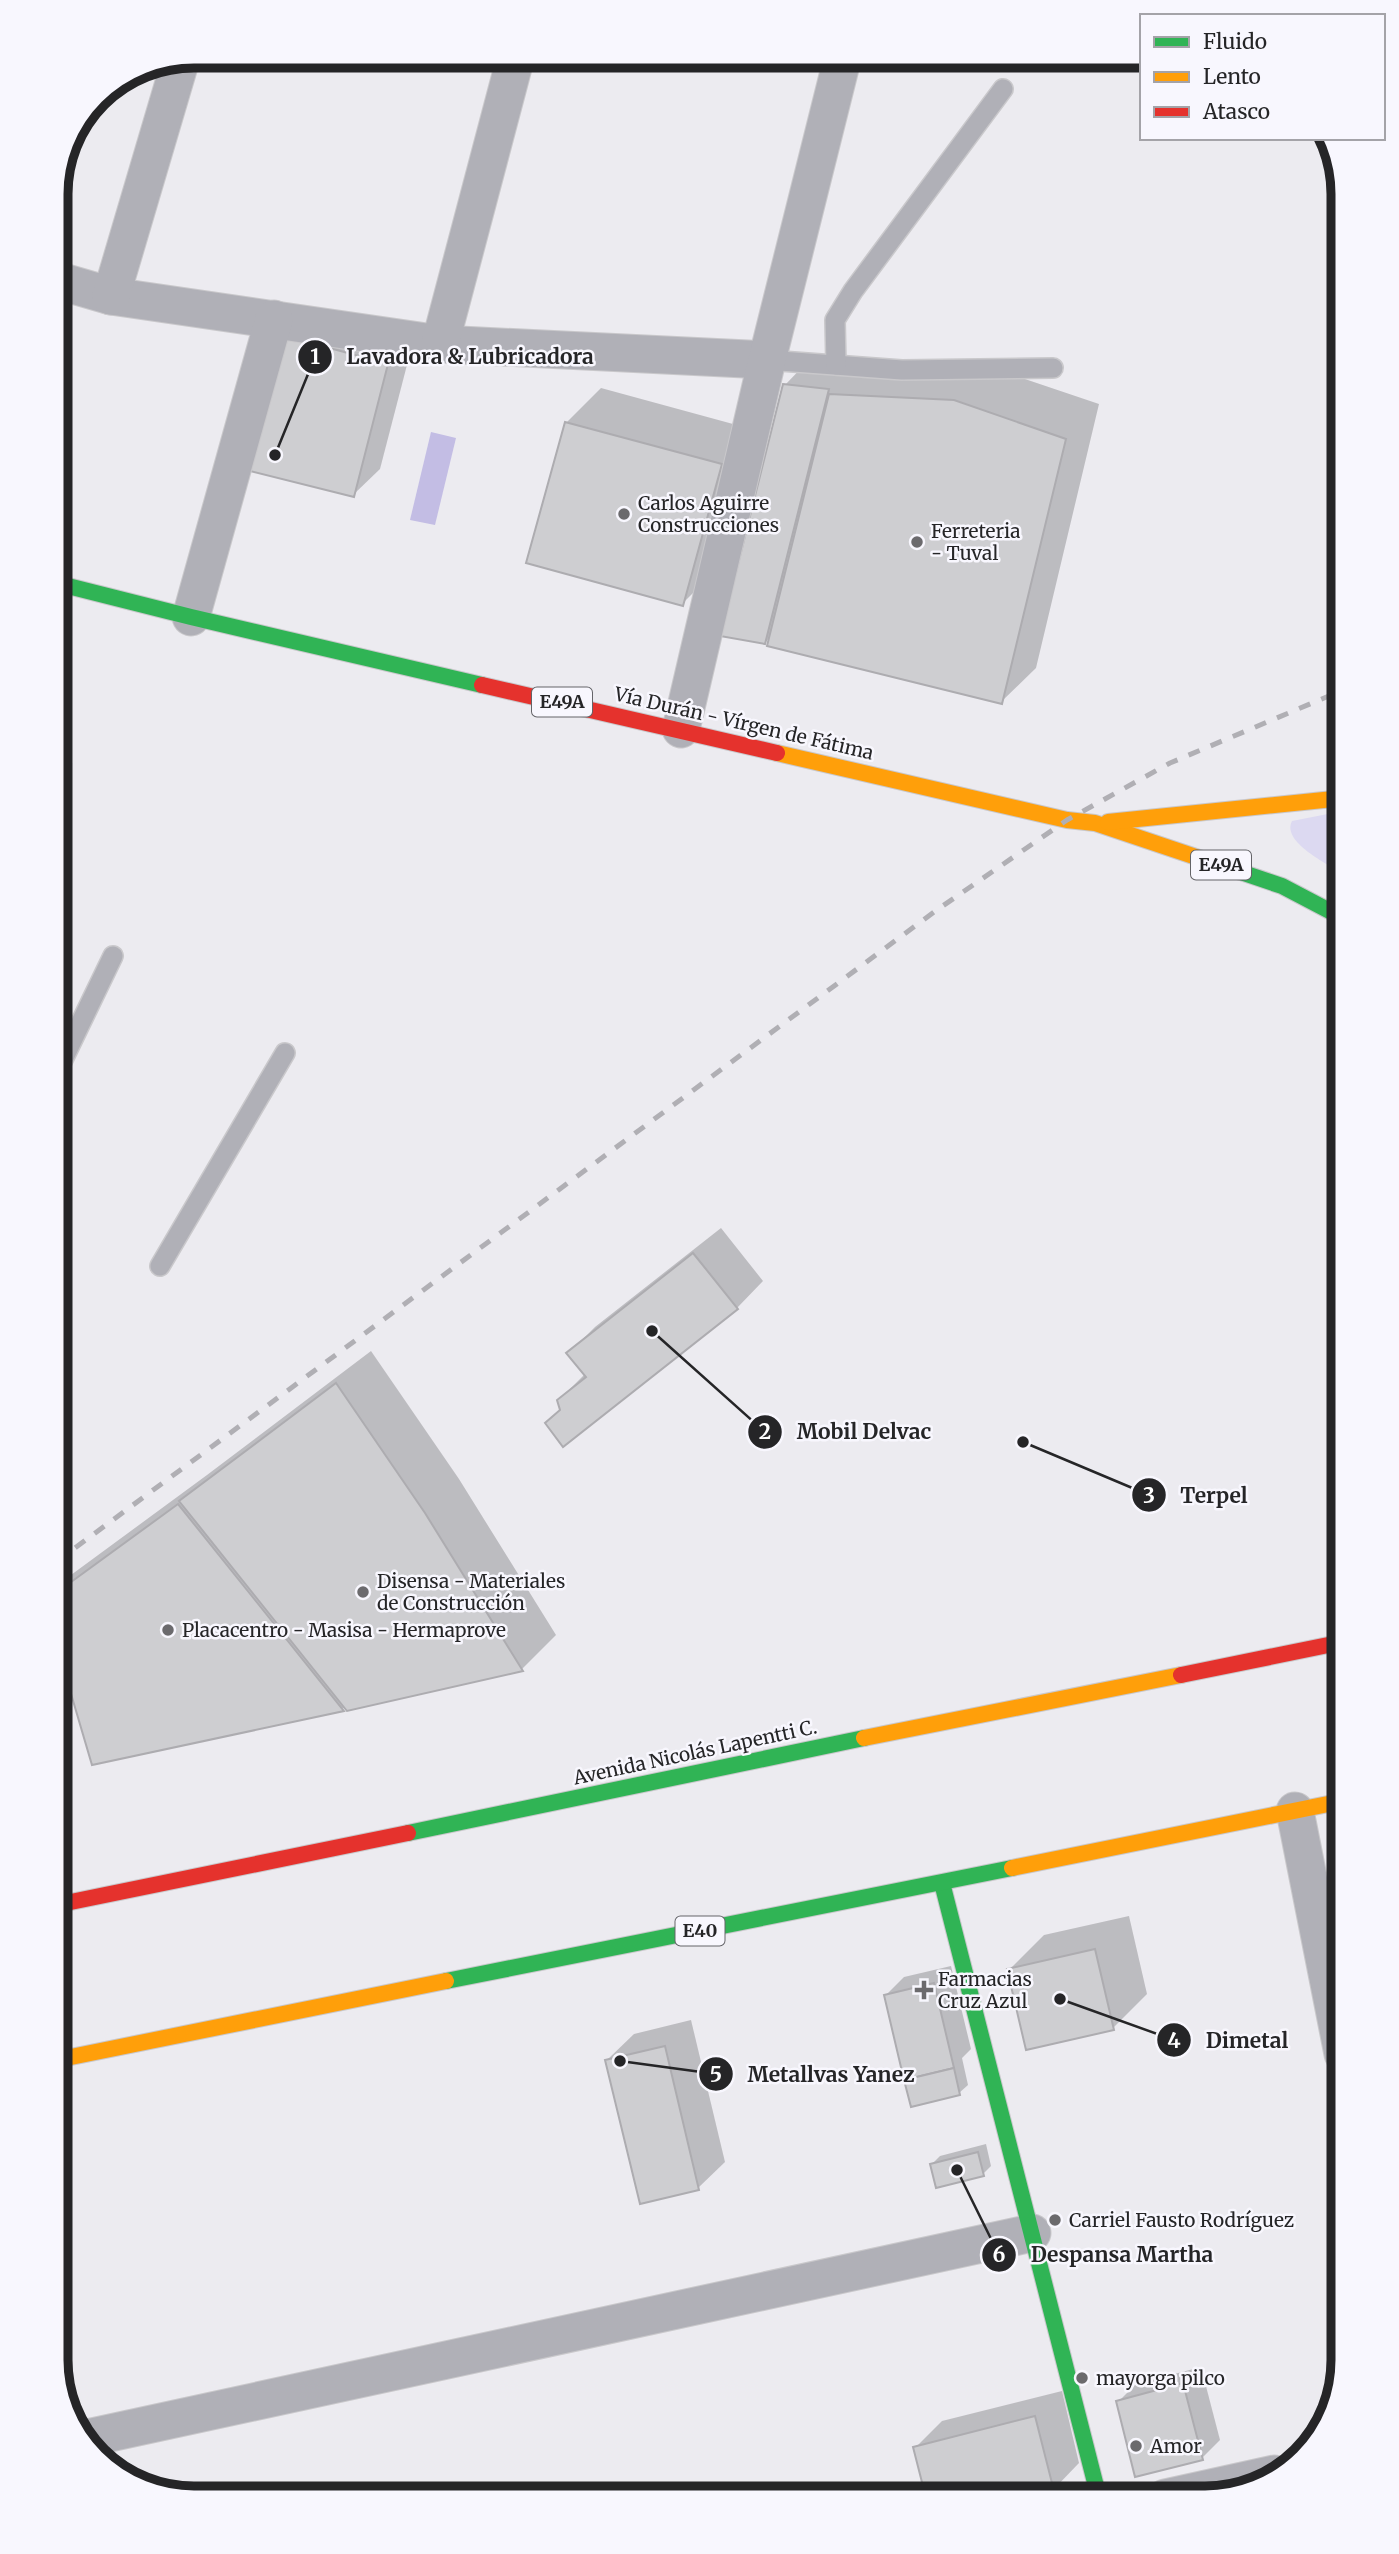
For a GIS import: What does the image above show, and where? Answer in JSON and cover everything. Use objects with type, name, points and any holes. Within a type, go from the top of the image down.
[{"type":"main road","name":"Vía Durán - Vírgen de Fátima","points":[[69,586],[191,617],[1068,820],[1095,823],[1331,799]]},
{"type":"main road","name":"Vía Durán - Vírgen de Fátima","points":[[1095,823],[1282,886],[1331,912]]},
{"type":"main road","name":"Avenida Nicolás Lapentti C.","points":[[68,1903],[772,1759],[846,1741],[1331,1644]]},
{"type":"main road","name":"E40","points":[[68,2058],[1331,1804]]},
{"type":"main road","points":[[942,1883],[1096,2486]]},
{"type":"street","points":[[440,344],[513,68]]},
{"type":"street","points":[[111,296],[178,69]]},
{"type":"street","points":[[681,729],[767,360],[840,69]]},
{"type":"street","points":[[69,284],[111,296],[440,344],[767,360]]},
{"type":"street","points":[[191,617],[274,319]]},
{"type":"street","points":[[1295,1811],[1331,1993]]},
{"type":"street","points":[[94,2436],[1032,2233]]},
{"type":"lane","points":[[836,365],[835,320],[853,291],[1003,89]]},
{"type":"lane","points":[[767,360],[902,370],[1053,368]]},
{"type":"lane","points":[[69,1048],[113,956]]},
{"type":"lane","points":[[160,1266],[285,1053]]},
{"type":"shaded area","points":[[431,432],[456,438],[435,525],[410,520]]},
{"type":"shaded area","points":[[1331,813],[1331,867],[1308,852],[1293,837],[1290,829],[1292,821]]},
{"type":"building","points":[[282,335],[388,364],[354,497],[242,469]]},
{"type":"building","points":[[783,384],[829,389],[765,644],[720,636]]},
{"type":"building","name":"Ferreteria - Tuval","points":[[829,394],[954,400],[1066,439],[1002,704],[767,646]]},
{"type":"building","name":"Carlos Aguirre Construcciones","points":[[565,422],[722,464],[683,606],[526,563]]},
{"type":"building","points":[[693,1253],[738,1309],[563,1447],[545,1423],[560,1410],[557,1400],[586,1377],[566,1353]]},
{"type":"building","name":"Disensa - Materiales de Construcción","points":[[336,1383],[425,1513],[523,1671],[347,1711],[179,1501]]},
{"type":"building","name":"Placacentro - Masisa - Hermaprove","points":[[178,1504],[344,1711],[92,1765],[68,1686],[68,1584]]},
{"type":"building","points":[[1095,1949],[1114,2030],[1026,2050],[1007,1969]]},
{"type":"building","points":[[934,1983],[954,2068],[904,2080],[884,1995]]},
{"type":"building","points":[[665,2046],[699,2190],[640,2204],[605,2060]]},
{"type":"building","points":[[954,2068],[960,2095],[911,2107],[904,2080]]},
{"type":"building","points":[[978,2152],[984,2176],[936,2188],[930,2164]]},
{"type":"building","points":[[1183,2383],[1203,2460],[1135,2477],[1116,2401]]},
{"type":"building","points":[[1035,2416],[1053,2486],[923,2486],[913,2447]]},
{"type":"railway","points":[[68,1553],[934,912],[1067,820],[1170,763],[1331,695]]},
{"type":"traffic: fast","points":[[69,586],[482,685]]},
{"type":"traffic: fast","points":[[1217,864],[1282,886],[1331,912]]},
{"type":"traffic: fast","points":[[408,1833],[864,1738]]},
{"type":"traffic: fast","points":[[446,1981],[1012,1868]]},
{"type":"traffic: fast","points":[[942,1883],[1096,2486]]},
{"type":"traffic: slow","points":[[777,753],[1067,820],[1095,823],[1217,864]]},
{"type":"traffic: slow","points":[[1108,822],[1331,799]]},
{"type":"traffic: slow","points":[[864,1738],[1181,1675]]},
{"type":"traffic: slow","points":[[1012,1868],[1331,1803]]},
{"type":"traffic: slow","points":[[68,2058],[446,1981]]},
{"type":"traffic: jam","points":[[482,685],[777,753]]},
{"type":"traffic: jam","points":[[1181,1675],[1331,1644]]},
{"type":"traffic: jam","points":[[68,1903],[408,1833]]},
{"type":"place","name":"Lavadora & Lubricadora","points":[[275,455]]},
{"type":"place","name":"Carlos Aguirre Construcciones","points":[[624,514]]},
{"type":"place","name":"Ferreteria - Tuval","points":[[917,542]]},
{"type":"place","name":"Mobil Delvac","points":[[652,1331]]},
{"type":"place","name":"Terpel","points":[[1023,1442]]},
{"type":"place","name":"Disensa - Materiales de Construcción","points":[[363,1592]]},
{"type":"place","name":"Placacentro - Masisa - Hermaprove","points":[[168,1630]]},
{"type":"place","name":"Farmacias Cruz Azul","points":[[924,1990]]},
{"type":"place","name":"Dimetal","points":[[1060,1999]]},
{"type":"place","name":"Metallvas Yanez","points":[[620,2061]]},
{"type":"place","name":"Despansa Martha","points":[[957,2170]]},
{"type":"place","name":"Carriel Fausto Rodríguez","points":[[1055,2220]]},
{"type":"place","name":"mayorga pilco","points":[[1082,2378]]},
{"type":"place","name":"Amor","points":[[1136,2446]]}]
